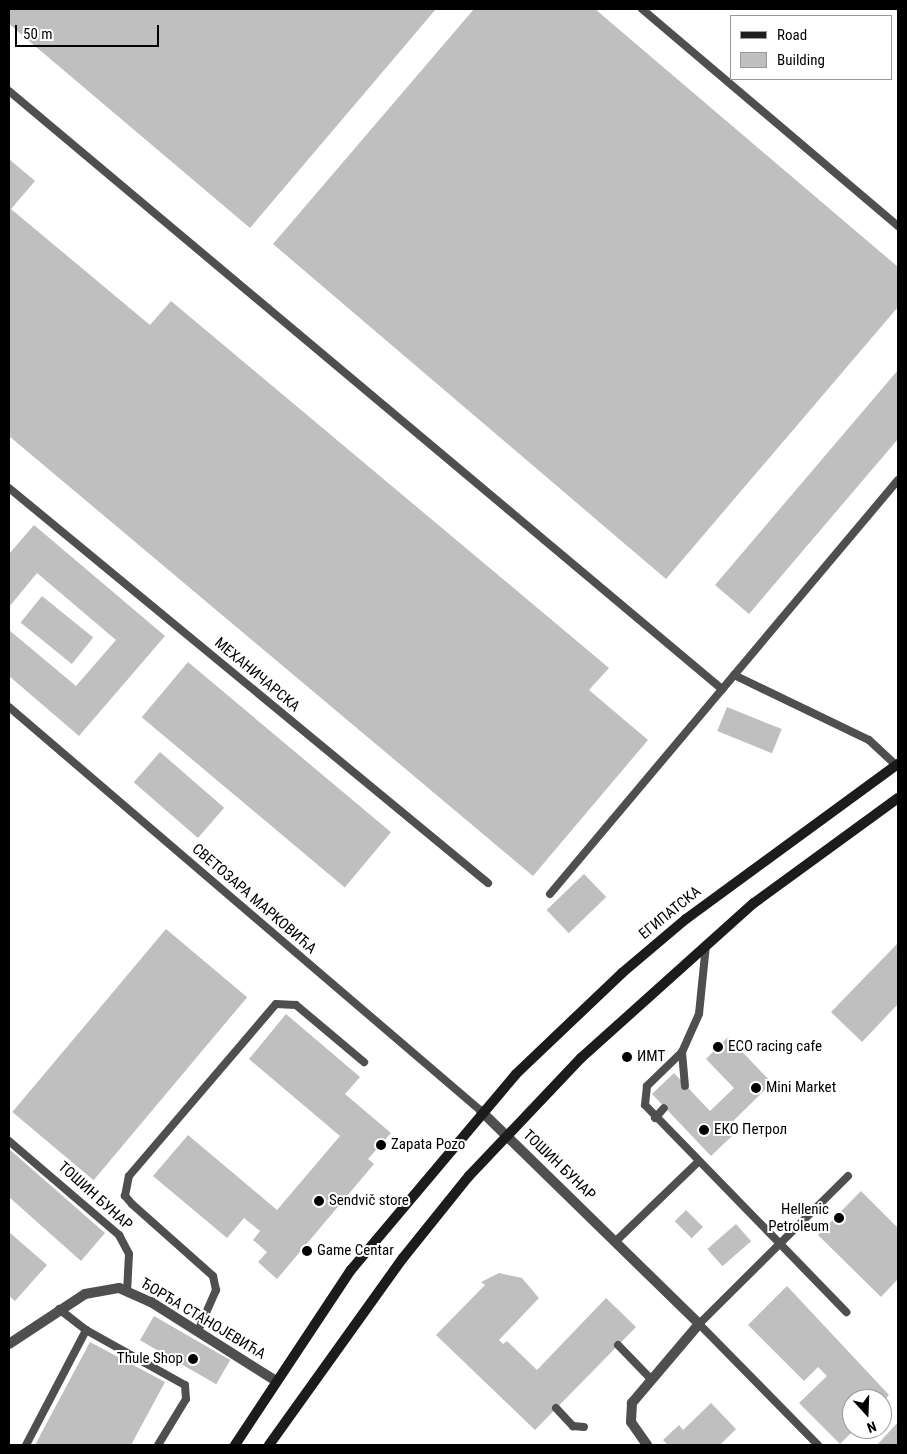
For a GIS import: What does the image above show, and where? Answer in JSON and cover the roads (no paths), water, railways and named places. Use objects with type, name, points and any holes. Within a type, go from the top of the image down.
[{"type":"main road","name":"ЕГИПАТСКА","points":[[481,1111],[653,945],[791,839],[897,765]]},
{"type":"main road","points":[[507,1135],[606,1032],[706,943],[898,798]]},
{"type":"main road","points":[[235,1445],[276,1380],[351,1270],[481,1111]]},
{"type":"main road","name":"ТОШИН БУНАР","points":[[269,1445],[374,1294],[507,1135]]},
{"type":"street","points":[[481,1111],[507,1135]]},
{"type":"street","name":"ТОШИН БУНАР","points":[[507,1135],[698,1324]]},
{"type":"street","name":"ЂОРЂА СТАНОЈЕВИЋА","points":[[9,1344],[59,1309],[99,1289],[127,1290],[198,1331],[276,1380]]},
{"type":"street","points":[[647,1445],[633,1428],[631,1409],[650,1378],[698,1324]]},
{"type":"lane","points":[[642,9],[898,226]]},
{"type":"lane","points":[[9,90],[722,689]]},
{"type":"lane","points":[[550,894],[898,480]]},
{"type":"lane","name":"МЕХАНИЧАРСКА","points":[[9,488],[488,883]]},
{"type":"lane","points":[[734,675],[869,740],[897,765]]},
{"type":"lane","name":"СВЕТОЗАРА МАРКОВИЋА","points":[[9,707],[481,1111]]},
{"type":"lane","points":[[706,943],[701,1004],[682,1052],[644,1092],[645,1105],[655,1118],[846,1312]]},
{"type":"lane","name":"ТОШИН БУНАР","points":[[198,1331],[216,1290],[213,1276],[125,1196],[129,1176],[276,1004],[296,1005],[364,1062]]},
{"type":"lane","points":[[682,1052],[685,1086]]},
{"type":"lane","points":[[655,1118],[664,1108]]},
{"type":"lane","name":"ТОШИН БУНАР","points":[[9,1141],[119,1235],[129,1254],[127,1290]]},
{"type":"lane","points":[[616,1242],[698,1162]]},
{"type":"lane","points":[[698,1324],[848,1176]]},
{"type":"lane","points":[[59,1309],[86,1330],[185,1385],[186,1399],[158,1445]]},
{"type":"lane","name":"ТОШИН БУНАР","points":[[698,1324],[818,1445]]},
{"type":"lane","points":[[26,1445],[86,1330]]},
{"type":"lane","points":[[618,1345],[650,1378]]},
{"type":"lane","points":[[556,1408],[573,1426],[584,1427]]},
{"type":"place","name":"ECO racing cafe","points":[[718,1047]]},
{"type":"place","name":"ИМТ","points":[[627,1057]]},
{"type":"place","name":"Mini Market","points":[[756,1088]]},
{"type":"place","name":"ЕКО Петрол","points":[[704,1130]]},
{"type":"place","name":"Zapata Pozo","points":[[381,1145]]},
{"type":"place","name":"Sendvič store","points":[[319,1201]]},
{"type":"place","name":"Hellenic Petroleum","points":[[839,1218]]},
{"type":"place","name":"Game Centar","points":[[307,1251]]},
{"type":"place","name":"Thule Shop","points":[[193,1359]]}]
